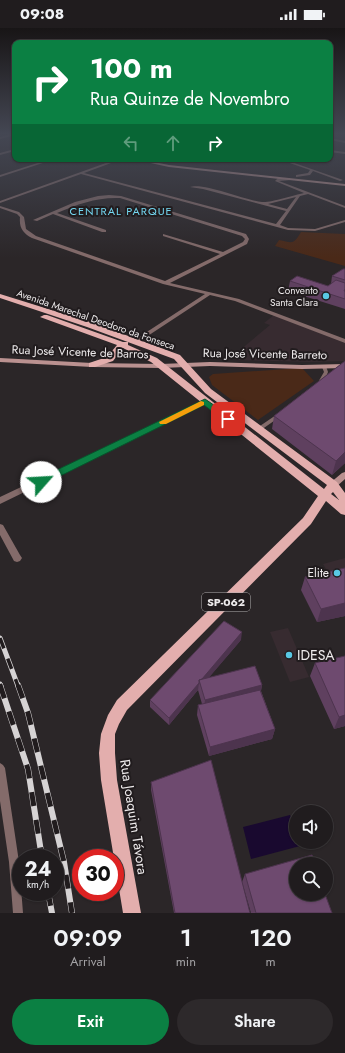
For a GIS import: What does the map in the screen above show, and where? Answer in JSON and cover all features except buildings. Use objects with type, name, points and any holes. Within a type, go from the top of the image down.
[{"type":"main road","points":[[256,175],[345,185]]},
{"type":"main road","points":[[290,175],[343,180]]},
{"type":"main road","name":"Avenida Marechal Deodoro da Fonseca","points":[[0,296],[90,325],[177,357],[208,391],[259,429],[329,490]]},
{"type":"main road","name":"Avenida Marechal Deodoro da Fonseca","points":[[0,303],[145,355],[205,402],[329,490]]},
{"type":"main road","points":[[92,366],[110,358],[120,346],[135,342]]},
{"type":"main road","name":"Rua José Vicente de Barros","points":[[0,360],[92,366],[160,366],[184,364]]},
{"type":"main road","name":"Rua José Vicente Barreto","points":[[184,364],[324,367],[345,366]]},
{"type":"main road","points":[[329,490],[345,475]]},
{"type":"main road","points":[[329,490],[345,501]]},
{"type":"main road","points":[[329,490],[345,511]]},
{"type":"main road","name":"Rua Joaquim Távora","points":[[132,913],[109,780],[107,753],[108,734],[113,720],[122,705],[307,521],[329,490]]},
{"type":"street","points":[[0,202],[74,175]]},
{"type":"street","points":[[89,175],[277,226],[315,230],[345,221]]},
{"type":"street","points":[[297,176],[301,175]]},
{"type":"street","points":[[328,175],[343,180]]},
{"type":"street","points":[[311,181],[284,179],[277,181],[345,207]]},
{"type":"street","points":[[192,187],[203,188],[288,210]]},
{"type":"street","points":[[264,203],[307,193]]},
{"type":"street","points":[[277,226],[299,195]]},
{"type":"street","points":[[35,220],[96,197],[112,196],[120,197],[244,235],[247,239],[245,243],[222,253],[165,283]]},
{"type":"street","points":[[0,207],[18,213],[22,217],[21,226],[24,232],[34,237],[165,283],[237,300],[345,341]]},
{"type":"street","points":[[54,213],[104,230]]},
{"type":"street","points":[[165,235],[222,253]]},
{"type":"street","points":[[135,342],[210,293]]},
{"type":"street","points":[[0,501],[205,402]]},
{"type":"street","points":[[0,527],[17,558]]},
{"type":"lane","points":[[314,389],[320,385],[326,372],[324,367]]},
{"type":"lane","points":[[259,429],[283,411]]},
{"type":"lane","points":[[0,768],[14,862],[18,913]]},
{"type":"shaded area","points":[[301,232],[345,234],[345,266],[275,246],[279,240],[290,242],[294,241]]},
{"type":"shaded area","points":[[274,315],[345,343],[345,361],[311,362],[235,360],[234,355],[270,325],[264,323]]},
{"type":"shaded area","points":[[302,368],[314,381],[258,420],[212,385],[209,377],[213,374]]},
{"type":"shaded area","name":"Elite","points":[[345,558],[345,581],[335,584],[323,564]]},
{"type":"shaded area","name":"IDESA","points":[[288,628],[309,677],[290,682],[270,632]]},
{"type":"shaded area","points":[[289,815],[289,849],[251,859],[243,827]]},
{"type":"railway","points":[[0,638],[18,686]]},
{"type":"railway","points":[[0,685],[28,769],[41,849]]},
{"type":"railway","points":[[18,685],[28,713],[64,862],[72,913]]},
{"type":"railway","points":[[50,901],[52,913]]},
{"type":"slow traffic","points":[[163,422],[201,403]]},
{"type":"place","name":"Convento Santa Clara","points":[[326,296]]},
{"type":"place","name":"Elite","points":[[337,573]]},
{"type":"place","name":"IDESA","points":[[289,655]]},
{"type":"district","name":"CENTRAL PARQUE","points":[[121,211]]},
{"type":"route","points":[[41,482],[205,402],[228,419]]}]
